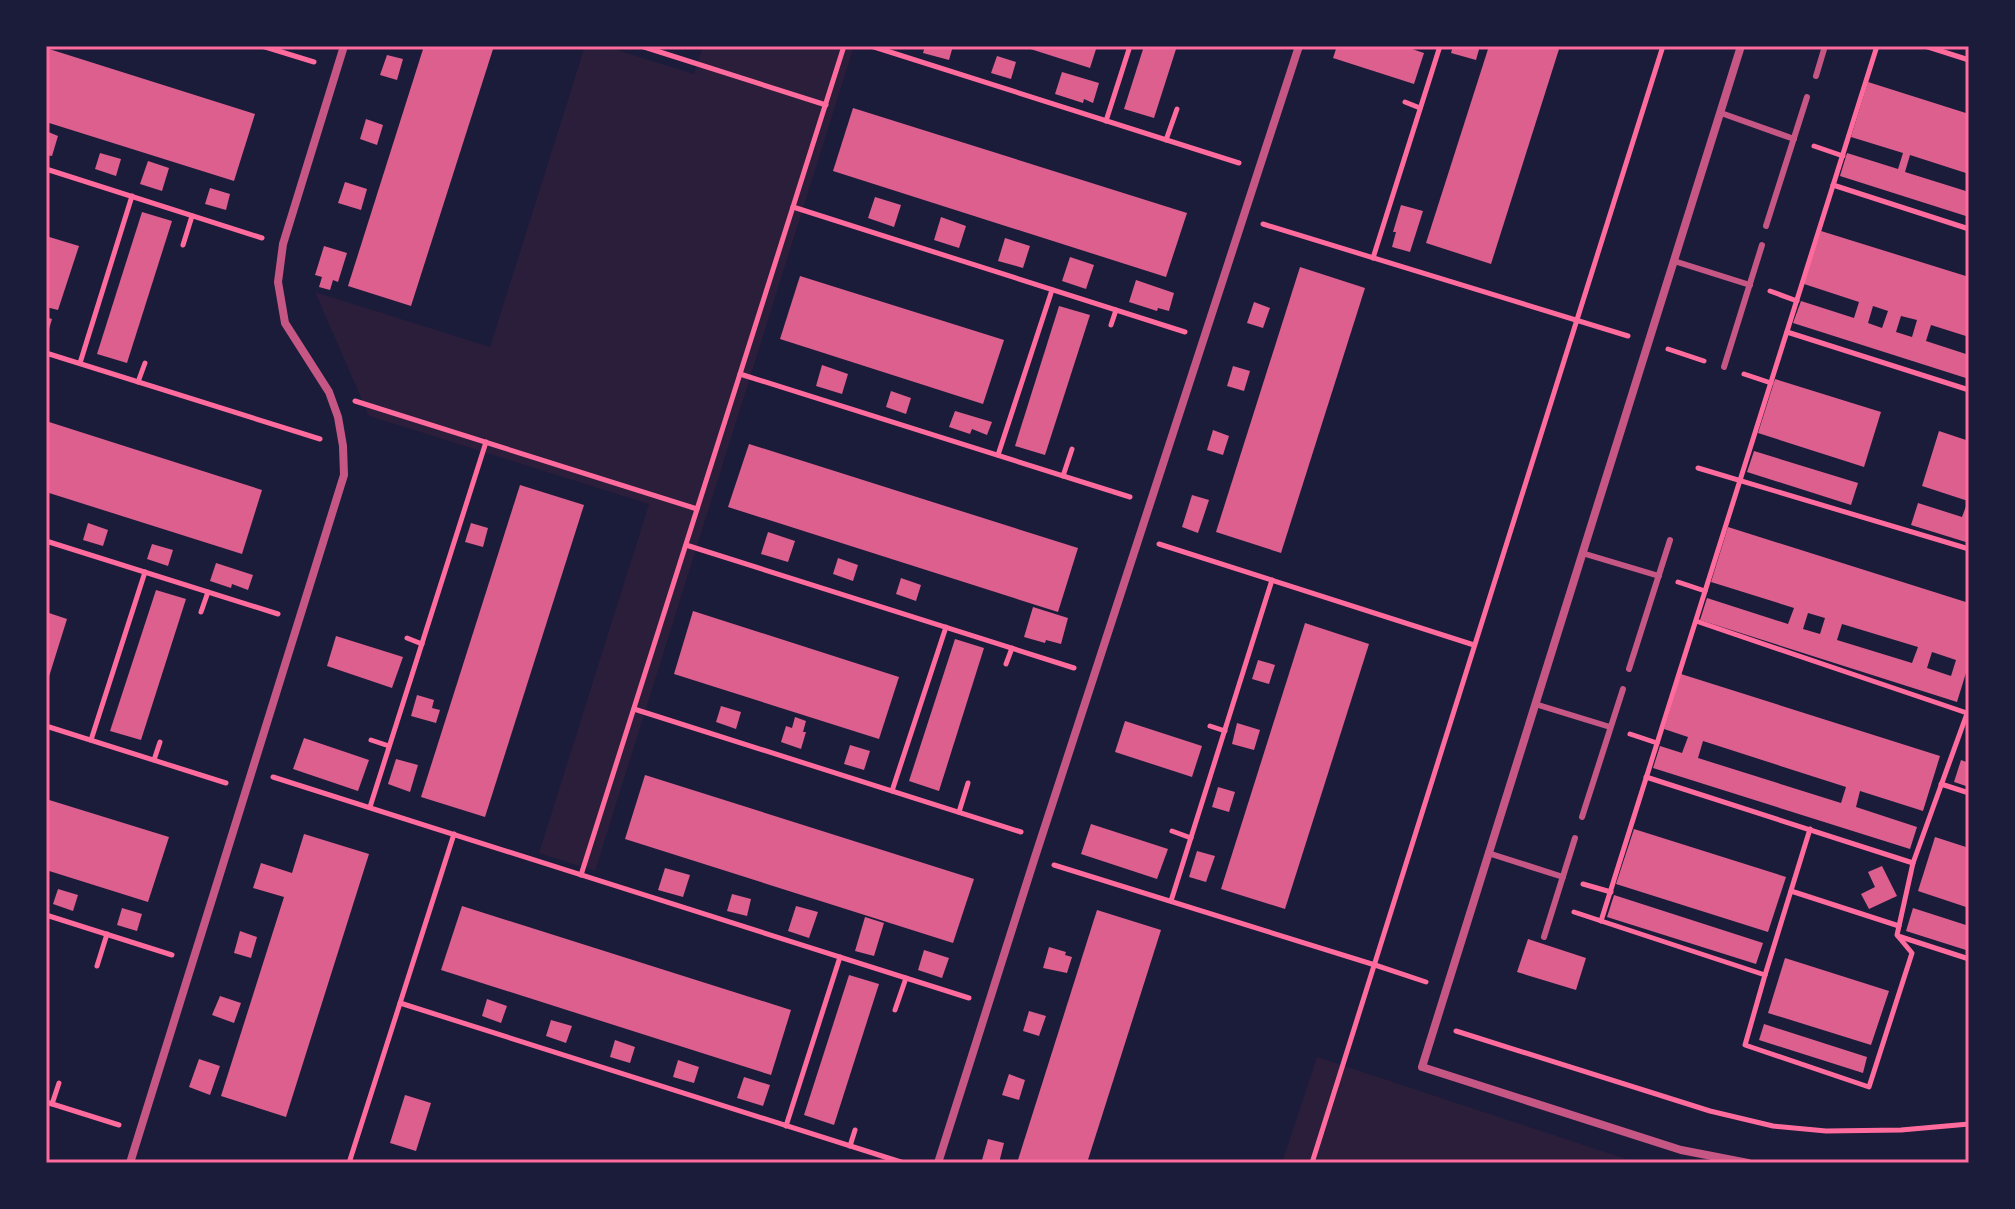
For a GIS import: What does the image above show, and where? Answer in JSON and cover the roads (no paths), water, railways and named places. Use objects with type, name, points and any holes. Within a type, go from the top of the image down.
[{"type":"street","points":[[130,1163],[344,475],[338,417],[329,392],[285,323],[278,282],[283,244],[344,46]]},
{"type":"street","points":[[938,1163],[1299,46]]},
{"type":"street","points":[[1741,46],[1422,1067],[1681,1150],[1748,1163]]},
{"type":"lane","points":[[1816,76],[1825,46]]},
{"type":"lane","points":[[1766,226],[1807,97]]},
{"type":"lane","points":[[1721,113],[1794,139]]},
{"type":"lane","points":[[1724,367],[1762,245]]},
{"type":"lane","points":[[1674,261],[1750,285]]},
{"type":"lane","points":[[1629,669],[1670,540]]},
{"type":"lane","points":[[1582,553],[1659,576]]},
{"type":"lane","points":[[1582,817],[1623,689]]},
{"type":"lane","points":[[1535,704],[1610,727]]},
{"type":"lane","points":[[1544,937],[1575,838]]},
{"type":"lane","points":[[1488,853],[1563,877]]}]
